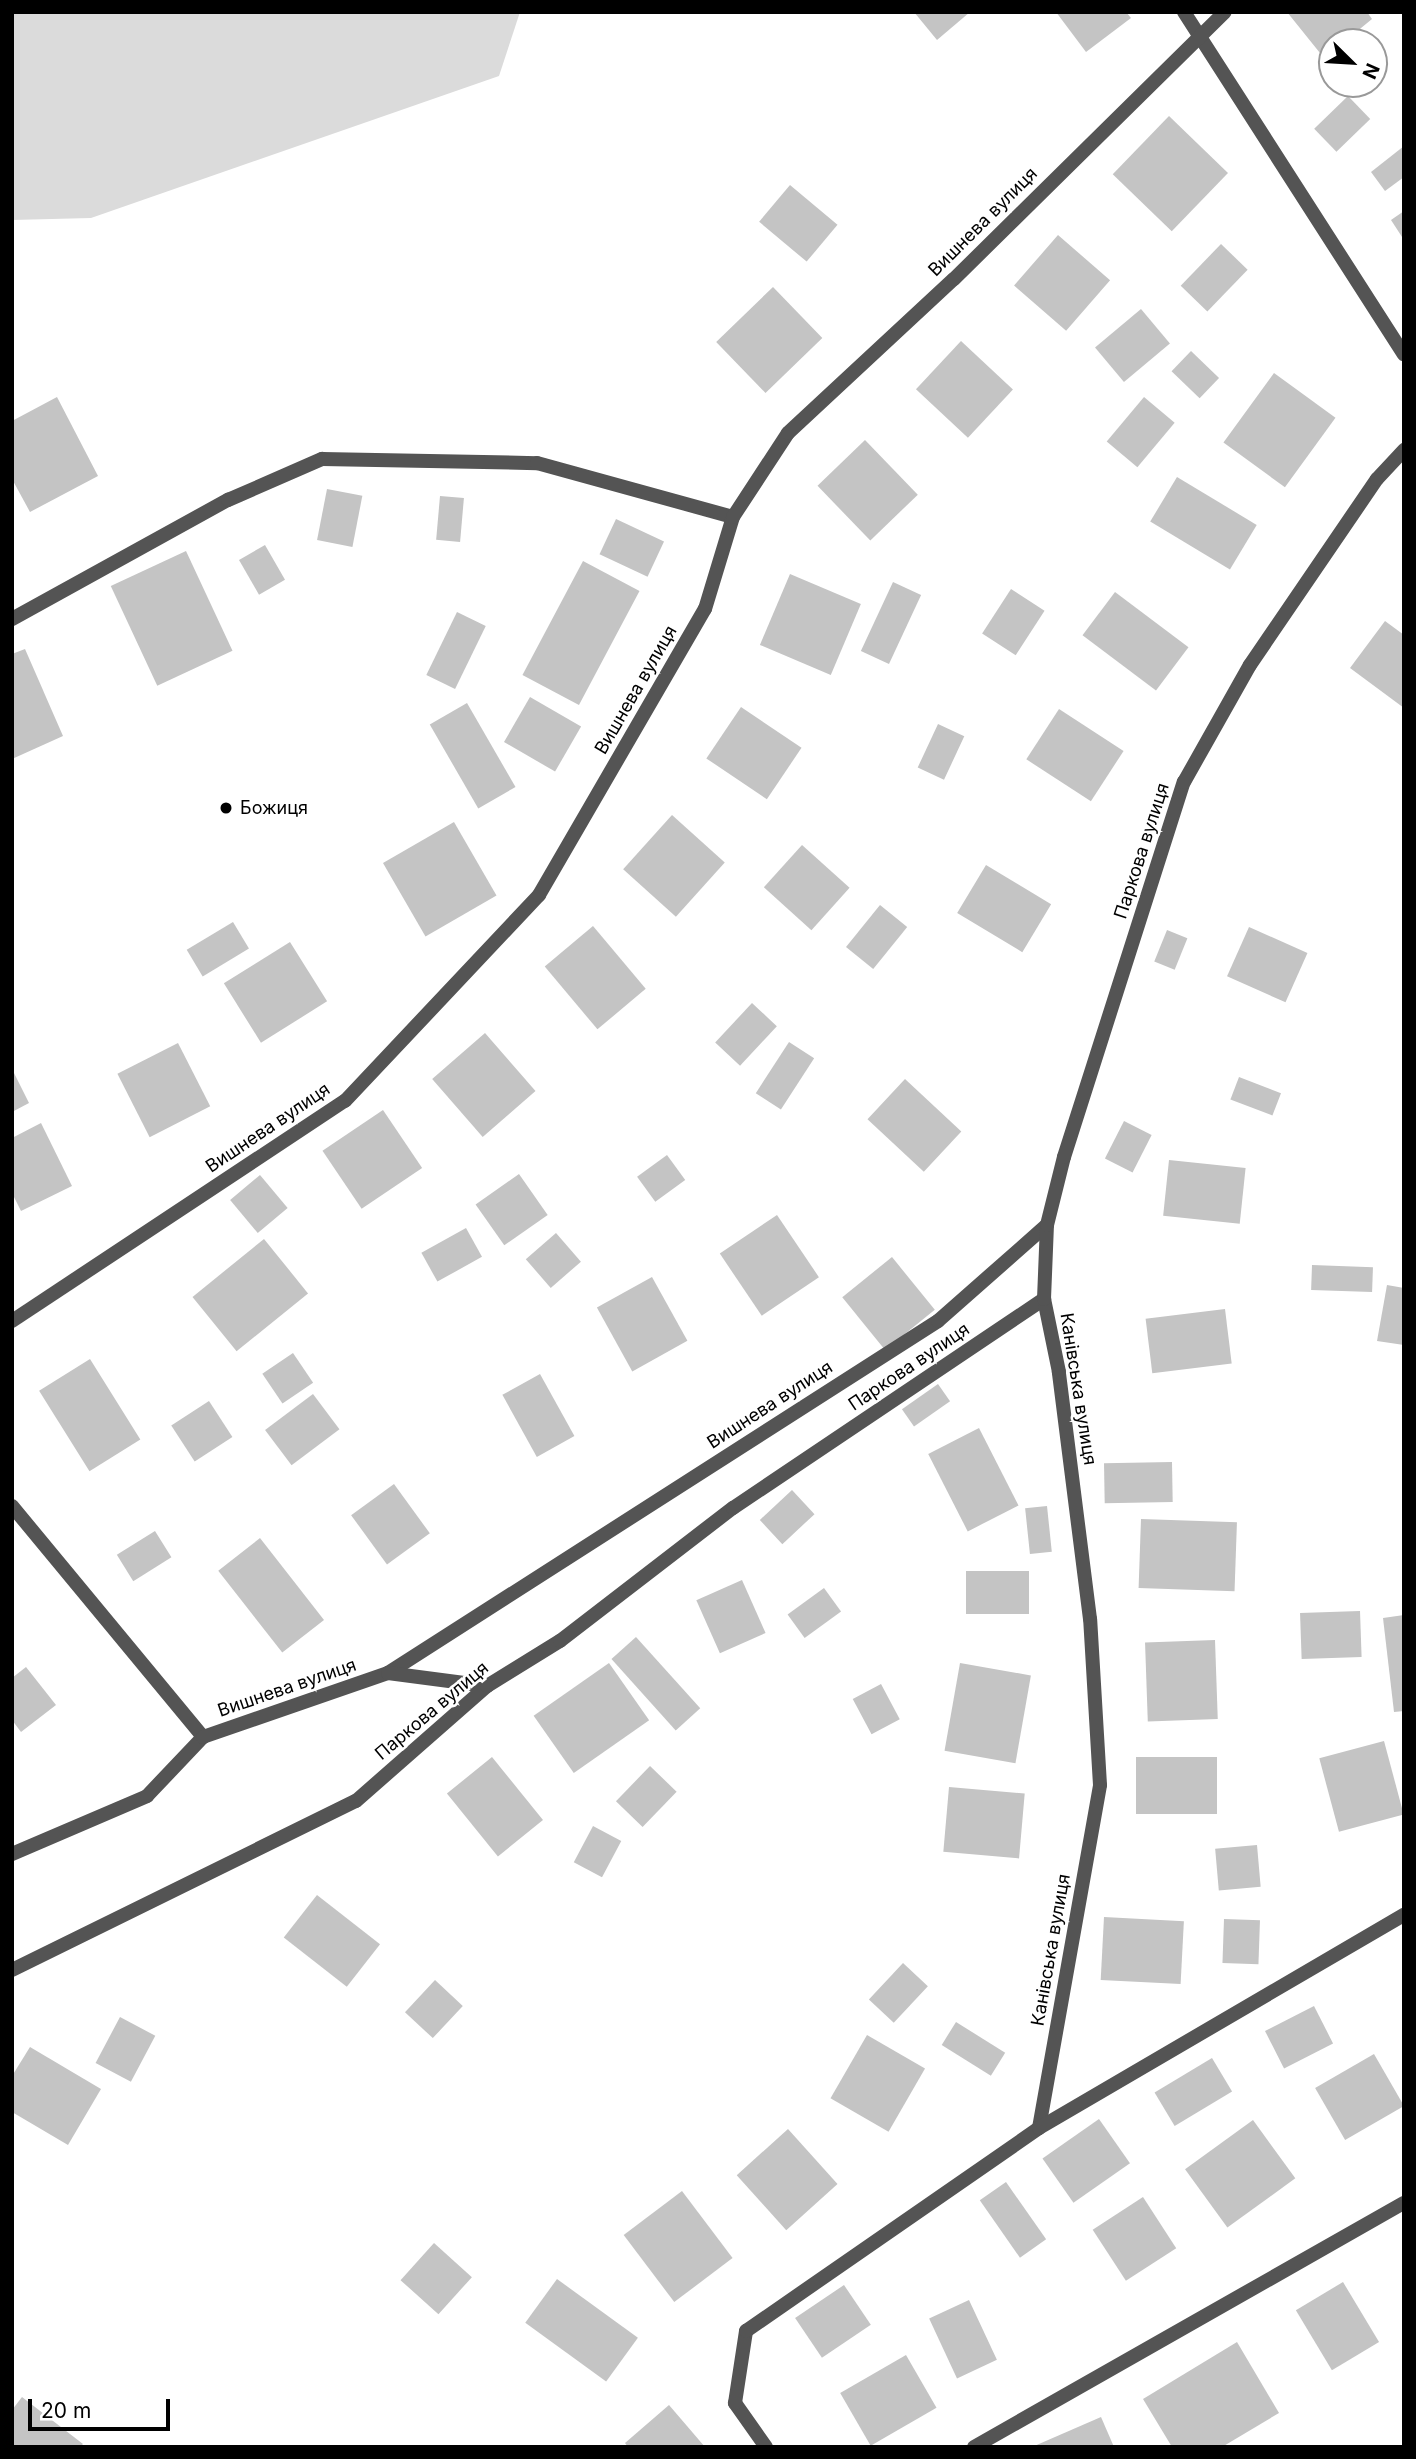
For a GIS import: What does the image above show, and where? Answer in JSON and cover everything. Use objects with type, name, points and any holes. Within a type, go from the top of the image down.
[{"type":"street","points":[[1184,12],[1195,36],[1404,355]]},
{"type":"street","name":"Вишнева вулиця","points":[[12,1321],[345,1101],[539,895],[705,609],[733,517],[788,433],[954,279],[1195,36],[1225,12]]},
{"type":"street","name":"Паркова вулиця","points":[[12,1970],[356,1801],[487,1686],[560,1641],[733,1508],[1044,1299],[1047,1225],[1064,1157],[1184,782],[1250,665],[1377,479],[1404,450]]},
{"type":"street","points":[[12,619],[228,500],[322,459],[537,463],[733,517]]},
{"type":"street","name":"Вишнева вулиця","points":[[12,1506],[203,1737],[388,1673],[938,1321],[1047,1225]]},
{"type":"street","name":"Канівська вулиця","points":[[1039,2128],[1100,1785],[1090,1619],[1059,1373],[1044,1299]]},
{"type":"street","points":[[388,1673],[487,1686]]},
{"type":"street","points":[[12,1854],[147,1796],[203,1737]]},
{"type":"street","points":[[766,2447],[735,2403],[746,2331],[1039,2128],[1404,1915]]},
{"type":"street","points":[[974,2447],[1404,2203]]},
{"type":"shaded area","points":[[12,12],[520,12],[499,76],[91,218],[12,220]]},
{"type":"building","points":[[914,12],[970,12],[937,40]]},
{"type":"building","points":[[1056,12],[1126,12],[1131,18],[1086,52]]},
{"type":"building","points":[[1287,12],[1367,12],[1372,19],[1361,28],[1318,28],[1318,51]]},
{"type":"building","points":[[1346,98],[1350,98],[1370,119],[1336,152],[1314,129]]},
{"type":"building","points":[[1169,116],[1228,173],[1172,231],[1113,174]]},
{"type":"building","points":[[1404,146],[1404,177],[1385,191],[1371,172]]},
{"type":"building","points":[[790,185],[837,225],[807,262],[759,222]]},
{"type":"building","points":[[1404,211],[1404,240],[1391,220]]},
{"type":"building","points":[[1058,235],[1110,280],[1066,331],[1014,286]]},
{"type":"building","points":[[1221,244],[1248,270],[1207,311],[1181,286]]},
{"type":"building","points":[[773,287],[822,338],[765,393],[716,342]]},
{"type":"building","points":[[1141,309],[1170,343],[1124,382],[1095,348]]},
{"type":"building","points":[[961,341],[1013,389],[968,438],[916,389]]},
{"type":"building","points":[[1191,351],[1219,378],[1200,398],[1172,371]]},
{"type":"building","points":[[1274,373],[1335,418],[1285,487],[1223,443]]},
{"type":"building","points":[[57,397],[98,476],[30,512],[12,479],[12,421]]},
{"type":"building","points":[[1144,397],[1175,423],[1137,467],[1107,441]]},
{"type":"building","points":[[865,440],[918,495],[870,541],[818,486]]},
{"type":"building","points":[[1177,477],[1257,525],[1230,569],[1150,522]]},
{"type":"building","points":[[327,489],[362,496],[352,547],[317,540]]},
{"type":"building","points":[[440,496],[464,498],[460,542],[436,540]]},
{"type":"building","points":[[616,519],[664,541],[648,577],[600,554]]},
{"type":"building","points":[[265,545],[285,580],[259,595],[239,560]]},
{"type":"building","points":[[186,551],[232,651],[157,686],[111,586]]},
{"type":"building","points":[[583,561],[640,591],[579,705],[522,675]]},
{"type":"building","points":[[790,574],[861,604],[831,675],[760,645]]},
{"type":"building","points":[[893,582],[921,595],[889,664],[861,651]]},
{"type":"building","points":[[1011,589],[1045,611],[1016,655],[982,633]]},
{"type":"building","points":[[1115,592],[1188,647],[1156,690],[1083,635]]},
{"type":"building","points":[[457,612],[486,626],[455,689],[426,675]]},
{"type":"building","points":[[1385,621],[1404,635],[1404,708],[1350,668]]},
{"type":"building","points":[[25,649],[63,736],[12,759],[12,654]]},
{"type":"building","points":[[530,697],[581,726],[555,772],[504,742]]},
{"type":"building","points":[[467,703],[516,787],[478,809],[430,724]]},
{"type":"building","points":[[741,707],[802,748],[767,799],[706,758]]},
{"type":"building","points":[[1059,709],[1124,751],[1091,801],[1026,759]]},
{"type":"building","points":[[938,724],[964,736],[944,780],[918,768]]},
{"type":"building","points":[[672,815],[725,863],[676,917],[623,869]]},
{"type":"building","points":[[454,822],[497,896],[425,937],[383,863]]},
{"type":"building","points":[[802,845],[850,888],[811,930],[764,887]]},
{"type":"building","points":[[986,865],[1051,904],[1022,952],[957,913]]},
{"type":"building","points":[[880,905],[907,927],[873,969],[846,947]]},
{"type":"building","points":[[233,922],[249,949],[203,976],[187,950]]},
{"type":"building","points":[[593,926],[646,989],[597,1029],[545,966]]},
{"type":"building","points":[[1249,927],[1307,953],[1286,1002],[1227,976]]},
{"type":"building","points":[[1167,930],[1187,938],[1175,970],[1154,962]]},
{"type":"building","points":[[290,942],[327,1001],[261,1043],[224,983]]},
{"type":"building","points":[[752,1003],[777,1026],[740,1066],[715,1042]]},
{"type":"building","points":[[485,1033],[536,1091],[483,1137],[432,1079]]},
{"type":"building","points":[[789,1042],[814,1058],[781,1109],[756,1093]]},
{"type":"building","points":[[178,1043],[210,1106],[150,1137],[117,1074]]},
{"type":"building","points":[[12,1069],[29,1103],[12,1112]]},
{"type":"building","points":[[1239,1077],[1281,1093],[1272,1116],[1230,1099]]},
{"type":"building","points":[[905,1079],[961,1132],[924,1172],[867,1119]]},
{"type":"building","points":[[383,1110],[422,1168],[362,1209],[322,1151]]},
{"type":"building","points":[[1124,1121],[1152,1135],[1133,1172],[1105,1158]]},
{"type":"building","points":[[41,1123],[72,1186],[21,1211],[12,1193],[12,1138]]},
{"type":"building","points":[[667,1155],[685,1180],[655,1202],[637,1177]]},
{"type":"building","points":[[1169,1160],[1246,1168],[1240,1224],[1163,1216]]},
{"type":"building","points":[[519,1174],[548,1215],[504,1245],[476,1204]]},
{"type":"building","points":[[260,1175],[288,1208],[258,1233],[230,1200]]},
{"type":"building","points":[[777,1215],[819,1277],[762,1316],[720,1254]]},
{"type":"building","points":[[466,1228],[482,1257],[437,1282],[421,1253]]},
{"type":"building","points":[[556,1233],[581,1262],[551,1288],[526,1259]]},
{"type":"building","points":[[264,1239],[308,1293],[237,1351],[193,1297]]},
{"type":"building","points":[[892,1257],[935,1310],[885,1350],[842,1297]]},
{"type":"building","points":[[1312,1265],[1373,1267],[1372,1292],[1311,1290]]},
{"type":"building","points":[[652,1277],[687,1341],[632,1371],[597,1308]]},
{"type":"building","points":[[1387,1285],[1404,1288],[1404,1345],[1377,1341]]},
{"type":"building","points":[[1225,1309],[1232,1364],[1152,1373],[1146,1319]]},
{"type":"building","points":[[293,1353],[313,1383],[282,1404],[262,1374]]},
{"type":"building","points":[[90,1359],[140,1440],[89,1471],[39,1391]]},
{"type":"building","points":[[540,1374],[574,1436],[537,1457],[502,1395]]},
{"type":"building","points":[[938,1384],[950,1401],[914,1426],[902,1409]]},
{"type":"building","points":[[313,1394],[339,1429],[292,1465],[265,1430]]},
{"type":"building","points":[[209,1401],[232,1437],[195,1462],[171,1426]]},
{"type":"building","points":[[979,1428],[1018,1506],[968,1531],[928,1454]]},
{"type":"building","points":[[1172,1462],[1173,1502],[1105,1503],[1104,1463]]},
{"type":"building","points":[[394,1484],[430,1533],[387,1565],[351,1515]]},
{"type":"building","points":[[792,1490],[815,1514],[782,1544],[760,1520]]},
{"type":"building","points":[[1047,1506],[1052,1552],[1030,1554],[1025,1508]]},
{"type":"building","points":[[1141,1519],[1237,1522],[1235,1591],[1139,1588]]},
{"type":"building","points":[[155,1531],[171,1557],[133,1581],[117,1555]]},
{"type":"building","points":[[260,1538],[324,1620],[282,1653],[218,1571]]},
{"type":"building","points":[[966,1571],[1029,1571],[1029,1614],[966,1614]]},
{"type":"building","points":[[742,1580],[766,1633],[720,1653],[696,1600]]},
{"type":"building","points":[[824,1588],[841,1611],[805,1638],[788,1614]]},
{"type":"building","points":[[1360,1611],[1362,1657],[1302,1659],[1300,1613]]},
{"type":"building","points":[[1404,1615],[1404,1711],[1394,1712],[1383,1618]]},
{"type":"building","points":[[636,1637],[700,1708],[676,1730],[611,1659]]},
{"type":"building","points":[[1215,1640],[1218,1719],[1148,1721],[1145,1642]]},
{"type":"building","points":[[609,1663],[649,1720],[574,1773],[534,1716]]},
{"type":"building","points":[[960,1663],[1031,1676],[1015,1763],[945,1751]]},
{"type":"building","points":[[26,1667],[56,1705],[21,1732],[12,1720],[12,1678]]},
{"type":"building","points":[[881,1684],[900,1719],[872,1734],[853,1699]]},
{"type":"building","points":[[1384,1741],[1404,1814],[1339,1832],[1319,1758]]},
{"type":"building","points":[[492,1757],[543,1820],[498,1856],[447,1794]]},
{"type":"building","points":[[1136,1757],[1217,1757],[1217,1814],[1136,1814]]},
{"type":"building","points":[[650,1766],[677,1792],[643,1827],[616,1801]]},
{"type":"building","points":[[949,1787],[1025,1794],[1019,1858],[943,1852]]},
{"type":"building","points":[[593,1826],[621,1841],[602,1877],[574,1862]]},
{"type":"building","points":[[1257,1845],[1261,1887],[1219,1891],[1215,1849]]},
{"type":"building","points":[[317,1895],[380,1944],[347,1987],[284,1938]]},
{"type":"building","points":[[1104,1917],[1184,1921],[1181,1984],[1101,1980]]},
{"type":"building","points":[[1224,1919],[1260,1920],[1258,1964],[1222,1963]]},
{"type":"building","points":[[903,1963],[928,1986],[894,2023],[869,2000]]},
{"type":"building","points":[[435,1980],[463,2006],[433,2038],[405,2012]]},
{"type":"building","points":[[1314,2006],[1333,2043],[1284,2068],[1265,2031]]},
{"type":"building","points":[[120,2017],[155,2036],[131,2082],[96,2063]]},
{"type":"building","points":[[956,2022],[1005,2053],[991,2076],[942,2045]]},
{"type":"building","points":[[867,2035],[925,2068],[889,2132],[830,2098]]},
{"type":"building","points":[[30,2047],[101,2089],[68,2145],[12,2112],[12,2076]]},
{"type":"building","points":[[1374,2054],[1404,2106],[1345,2140],[1315,2088]]},
{"type":"building","points":[[1212,2058],[1232,2091],[1175,2126],[1155,2093]]},
{"type":"building","points":[[1099,2119],[1130,2163],[1073,2203],[1042,2159]]},
{"type":"building","points":[[1253,2120],[1295,2178],[1227,2228],[1185,2169]]},
{"type":"building","points":[[788,2129],[838,2184],[786,2230],[737,2175]]},
{"type":"building","points":[[1006,2182],[1046,2239],[1020,2258],[980,2200]]},
{"type":"building","points":[[682,2191],[733,2258],[674,2302],[624,2235]]},
{"type":"building","points":[[1143,2197],[1176,2248],[1126,2281],[1093,2230]]},
{"type":"building","points":[[434,2243],[472,2277],[438,2314],[401,2280]]},
{"type":"building","points":[[557,2279],[638,2338],[606,2381],[525,2323]]},
{"type":"building","points":[[1343,2282],[1379,2342],[1332,2370],[1296,2310]]},
{"type":"building","points":[[844,2285],[871,2325],[822,2358],[795,2318]]},
{"type":"building","points":[[969,2300],[997,2360],[957,2378],[929,2319]]},
{"type":"building","points":[[1237,2342],[1279,2413],[1222,2447],[1172,2447],[1143,2399]]},
{"type":"building","points":[[906,2355],[936,2408],[871,2446],[840,2393]]},
{"type":"building","points":[[22,2397],[83,2444],[80,2447],[12,2447],[12,2410]]},
{"type":"building","points":[[669,2405],[705,2447],[628,2447],[625,2443]]},
{"type":"building","points":[[1101,2417],[1114,2447],[1032,2447]]},
{"type":"place","name":"Божиця","points":[[226,808]]}]
